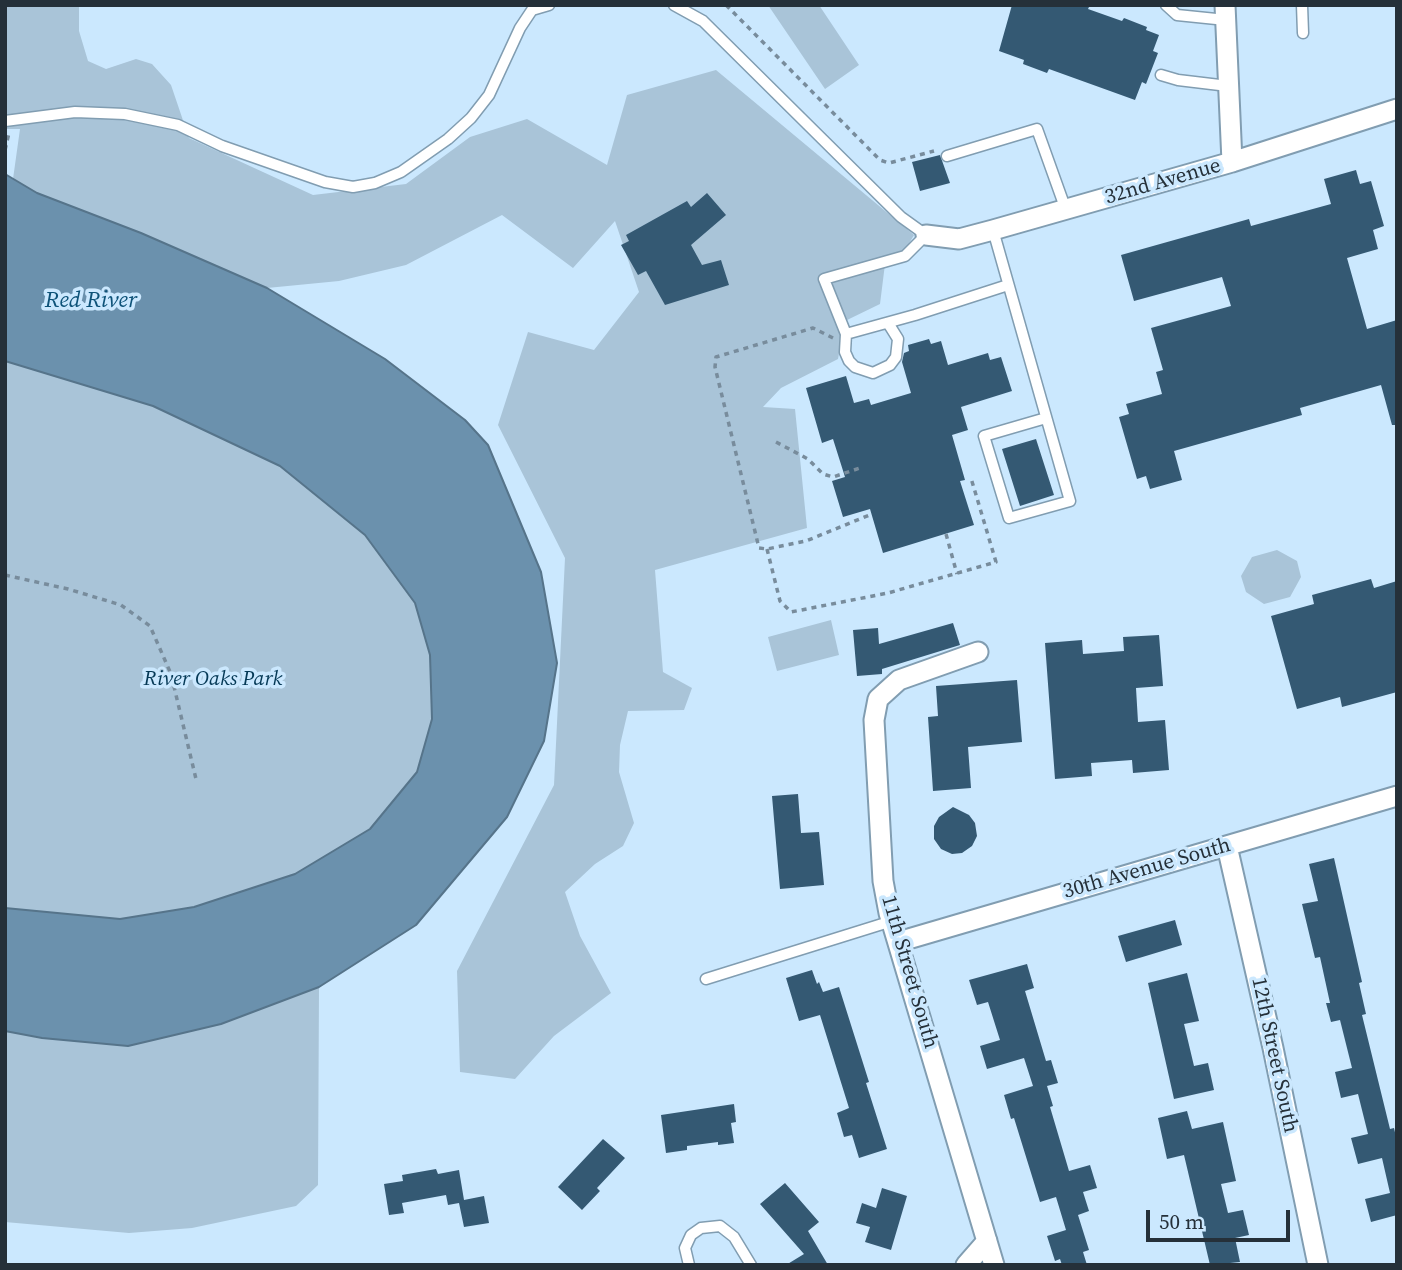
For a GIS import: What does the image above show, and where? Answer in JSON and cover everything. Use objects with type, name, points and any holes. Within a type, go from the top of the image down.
[{"type":"street","points":[[1225,13],[1232,162]]},
{"type":"street","name":"32nd Avenue","points":[[926,234],[959,239],[993,230],[1232,162],[1397,109]]},
{"type":"street","name":"11th Street South","points":[[978,652],[899,680],[878,699],[874,720],[883,881],[898,942],[995,1265]]},
{"type":"street","name":"30th Avenue South","points":[[898,942],[1397,796]]},
{"type":"street","name":"12th Street South","points":[[1227,846],[1318,1265]]},
{"type":"street","points":[[966,1265],[988,1241]]},
{"type":"lane","points":[[5,121],[75,111],[125,114],[178,125],[222,146],[325,182],[353,187],[375,183],[401,172],[448,139],[471,118],[489,95],[520,28],[532,10],[549,5]]},
{"type":"lane","points":[[674,5],[704,21],[901,217],[926,234],[905,257],[824,279],[845,338],[849,361],[855,368],[873,373],[883,370],[896,357],[898,339],[888,323]]},
{"type":"lane","points":[[1166,5],[1177,15],[1225,13]]},
{"type":"lane","points":[[1302,5],[1303,33]]},
{"type":"lane","points":[[1161,75],[1195,83],[1228,86]]},
{"type":"lane","points":[[947,156],[1037,130],[1066,210]]},
{"type":"lane","points":[[993,230],[1070,501],[1009,518],[984,436],[1046,418]]},
{"type":"lane","points":[[845,338],[1008,285]]},
{"type":"lane","points":[[706,979],[892,921]]},
{"type":"lane","points":[[689,1265],[685,1248],[691,1235],[701,1228],[720,1226],[734,1237],[751,1265]]},
{"type":"path","points":[[726,5],[880,160],[890,163],[942,148],[947,156]]},
{"type":"path","points":[[845,338],[813,328],[716,357],[715,367],[759,548],[767,549],[824,535],[847,522],[872,514]]},
{"type":"path","points":[[776,442],[808,459],[823,474],[832,477],[860,468]]},
{"type":"path","points":[[767,549],[780,601],[791,612],[888,593],[996,562],[971,478]]},
{"type":"path","points":[[946,534],[957,574]]},
{"type":"path","points":[[5,575],[68,589],[121,605],[150,626],[171,674],[196,779]]},
{"type":"green space","points":[[5,5],[79,5],[79,31],[88,61],[106,69],[136,59],[152,64],[171,85],[189,138],[313,195],[406,184],[470,137],[527,119],[607,165],[627,95],[716,70],[914,235],[904,252],[886,256],[880,304],[845,321],[838,359],[781,388],[763,407],[795,409],[807,528],[655,570],[663,672],[692,688],[684,710],[628,711],[620,745],[619,772],[634,823],[623,846],[595,864],[565,892],[580,936],[611,993],[554,1036],[515,1079],[460,1072],[457,971],[554,785],[565,558],[498,425],[528,332],[594,350],[639,292],[615,221],[573,268],[502,215],[406,265],[339,281],[267,288],[141,233],[37,193],[13,179],[20,129],[5,129]]},
{"type":"green space","points":[[768,5],[819,5],[859,65],[825,89]]},
{"type":"green space","name":"River Oaks Park","points":[[5,361],[153,406],[280,466],[365,535],[415,603],[430,655],[432,719],[417,772],[370,829],[295,874],[194,907],[120,919],[5,908]]},
{"type":"green space","points":[[1277,550],[1297,561],[1301,577],[1290,597],[1264,604],[1246,592],[1241,576],[1252,557]]},
{"type":"green space","points":[[831,620],[839,655],[777,671],[768,637]]},
{"type":"green space","points":[[319,987],[318,1185],[296,1206],[192,1228],[129,1233],[5,1222],[5,1031],[42,1038],[128,1046],[221,1024]]},
{"type":"water","name":"Red River","points":[[5,174],[37,193],[141,233],[267,288],[385,359],[465,420],[488,445],[541,572],[557,663],[544,741],[507,817],[416,925],[319,987],[221,1024],[128,1046],[42,1038],[5,1031],[5,908],[120,919],[194,907],[295,874],[370,829],[417,772],[432,719],[430,655],[415,603],[365,535],[280,466],[153,406],[5,361]]},
{"type":"building","points":[[1012,5],[1090,5],[1088,9],[1147,27],[1146,30],[1159,35],[1153,51],[1158,53],[1146,84],[1142,82],[1135,100],[1049,69],[1047,73],[1023,64],[1024,60],[999,51]]},
{"type":"building","points":[[940,155],[950,183],[920,191],[912,162]]},
{"type":"building","points":[[1356,170],[1360,184],[1371,181],[1384,226],[1373,230],[1378,249],[1347,258],[1367,329],[1397,320],[1397,425],[1392,425],[1381,385],[1300,408],[1302,415],[1174,451],[1182,480],[1150,489],[1146,476],[1137,479],[1119,417],[1129,414],[1126,404],[1162,394],[1156,372],[1163,370],[1151,328],[1231,306],[1222,277],[1134,301],[1121,255],[1249,219],[1251,226],[1331,204],[1324,179]]},
{"type":"building","points":[[707,193],[726,215],[691,245],[702,265],[721,260],[729,285],[665,305],[646,271],[638,275],[621,245],[629,241],[626,235],[687,201],[691,207]]},
{"type":"building","points":[[929,339],[931,344],[941,341],[948,365],[988,353],[990,360],[1001,357],[1012,391],[961,407],[968,430],[952,435],[965,480],[960,481],[974,525],[883,553],[870,509],[843,517],[832,481],[845,477],[833,439],[822,443],[806,388],[846,376],[854,403],[869,399],[871,405],[911,393],[902,362],[904,353],[909,351],[908,345]]},
{"type":"building","points":[[1036,439],[1054,495],[1020,506],[1002,449]]},
{"type":"building","points":[[1371,579],[1374,588],[1397,581],[1397,692],[1342,707],[1340,697],[1297,709],[1271,616],[1314,604],[1312,595]]},
{"type":"building","points":[[953,623],[960,645],[882,669],[882,674],[857,676],[853,630],[878,628],[879,644]]},
{"type":"building","points":[[1159,635],[1163,686],[1136,688],[1138,722],[1165,720],[1169,770],[1133,773],[1132,760],[1091,763],[1092,776],[1055,779],[1045,643],[1082,640],[1083,654],[1124,651],[1123,637]]},
{"type":"building","points":[[1017,680],[1022,742],[968,747],[971,788],[933,791],[928,717],[938,716],[936,686]]},
{"type":"building","points":[[798,794],[801,833],[819,832],[824,885],[780,889],[772,796]]},
{"type":"building","points":[[953,807],[969,815],[975,823],[977,836],[972,846],[962,853],[952,854],[941,849],[934,839],[934,826],[939,817]]},
{"type":"building","points":[[1334,858],[1362,982],[1359,983],[1366,1014],[1362,1015],[1390,1129],[1394,1128],[1397,1141],[1397,1215],[1371,1222],[1365,1199],[1390,1193],[1382,1158],[1358,1164],[1351,1138],[1368,1134],[1358,1094],[1341,1098],[1335,1072],[1352,1068],[1340,1020],[1331,1022],[1326,1003],[1330,1003],[1320,957],[1315,958],[1302,904],[1318,901],[1309,864]]},
{"type":"building","points":[[1175,920],[1182,945],[1126,962],[1118,936]]},
{"type":"building","points":[[1027,964],[1034,988],[1025,991],[1046,1061],[1051,1060],[1058,1083],[1047,1086],[1053,1106],[1050,1107],[1069,1171],[1090,1165],[1097,1188],[1083,1192],[1089,1211],[1078,1215],[1089,1250],[1083,1252],[1087,1265],[1062,1265],[1060,1259],[1055,1261],[1047,1236],[1066,1230],[1056,1197],[1040,1202],[1014,1118],[1011,1119],[1004,1095],[1033,1086],[1024,1058],[987,1069],[980,1046],[1000,1040],[988,1002],[977,1005],[969,980]]},
{"type":"building","points":[[812,970],[823,992],[839,987],[887,1149],[859,1158],[852,1135],[844,1137],[837,1113],[849,1108],[820,1015],[799,1021],[786,978]]},
{"type":"building","points":[[1187,973],[1199,1021],[1184,1024],[1194,1066],[1208,1063],[1214,1090],[1174,1099],[1148,983]]},
{"type":"building","points":[[734,1104],[736,1122],[731,1123],[734,1143],[687,1146],[687,1150],[666,1153],[661,1115]]},
{"type":"building","points":[[1187,1111],[1192,1129],[1223,1122],[1236,1181],[1221,1184],[1228,1213],[1243,1210],[1249,1235],[1235,1238],[1240,1262],[1210,1265],[1184,1155],[1167,1159],[1158,1118]]},
{"type":"building","points":[[603,1139],[625,1158],[597,1188],[600,1191],[582,1210],[558,1187]]},
{"type":"building","points":[[436,1169],[438,1174],[459,1170],[464,1200],[484,1196],[489,1223],[464,1227],[459,1203],[448,1205],[446,1195],[402,1203],[404,1213],[389,1215],[384,1184],[403,1181],[402,1175]]},
{"type":"building","points":[[785,1183],[819,1222],[808,1231],[828,1265],[786,1265],[804,1254],[760,1204]]},
{"type":"building","points":[[882,1188],[907,1196],[891,1250],[865,1242],[870,1227],[856,1223],[862,1203],[876,1208]]}]
